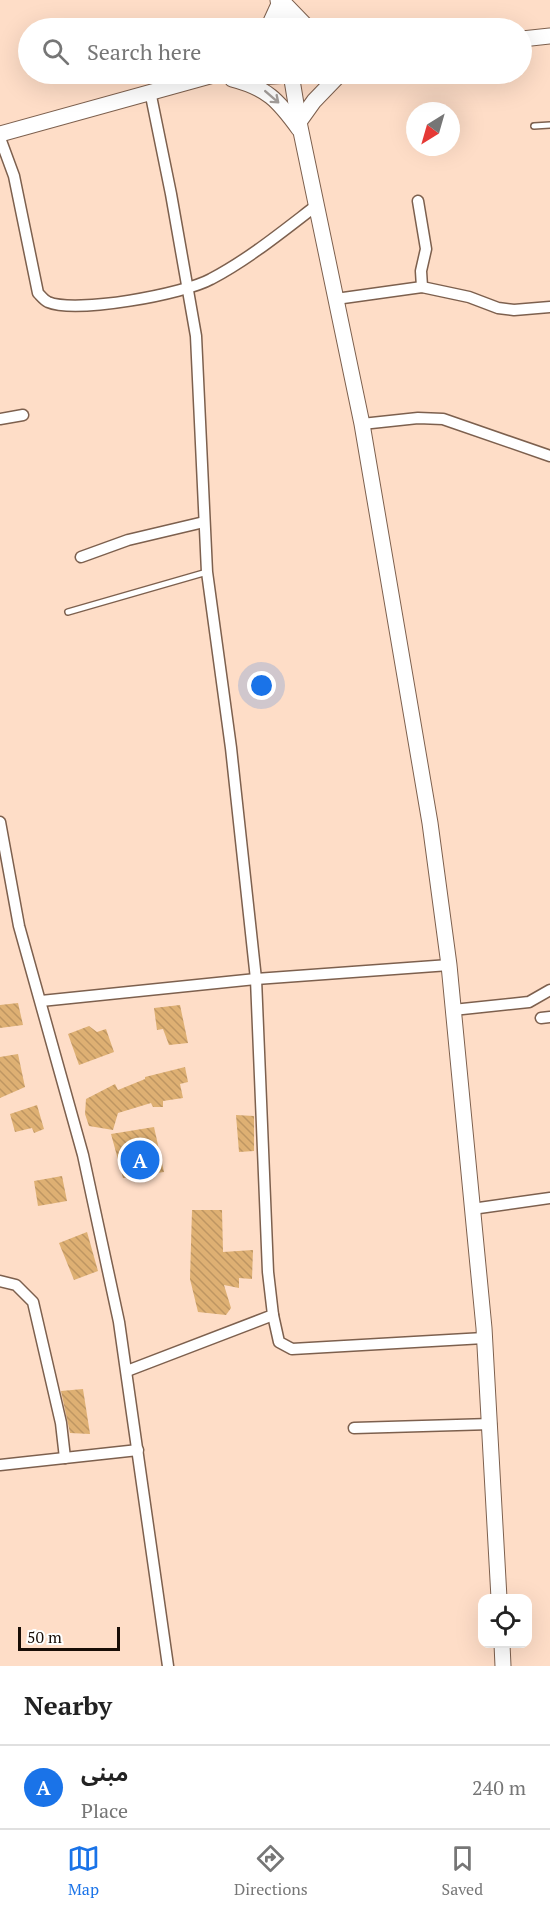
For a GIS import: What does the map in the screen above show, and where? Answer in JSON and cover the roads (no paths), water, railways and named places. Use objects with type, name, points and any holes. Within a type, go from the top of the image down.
[{"type":"street","points":[[272,18],[279,2]]},
{"type":"street","points":[[279,2],[281,18]]},
{"type":"street","points":[[279,2],[297,18]]},
{"type":"street","points":[[532,38],[550,36]]},
{"type":"street","points":[[184,84],[150,91],[0,136],[14,176],[38,293],[44,300],[50,303],[91,304],[187,289],[237,264],[317,205]]},
{"type":"street","points":[[252,84],[275,98],[300,127]]},
{"type":"street","points":[[297,84],[300,127],[362,424],[430,822],[453,1010],[484,1338],[491,1424],[499,1594]]},
{"type":"street","points":[[300,127],[314,101],[330,84]]},
{"type":"street","points":[[150,91],[196,336],[207,572],[231,748],[256,980],[268,1272],[279,1342],[285,1348],[292,1349],[484,1338]]},
{"type":"street","points":[[418,201],[426,249],[421,271],[422,287]]},
{"type":"street","points":[[336,299],[422,287],[469,297],[506,309],[550,307]]},
{"type":"street","points":[[0,419],[23,415]]},
{"type":"street","points":[[362,424],[418,418],[443,419],[550,456]]},
{"type":"street","points":[[81,557],[128,540],[204,522]]},
{"type":"street","points":[[0,822],[19,926],[83,1155],[128,1371],[168,1666]]},
{"type":"street","points":[[41,1000],[448,965]]},
{"type":"street","points":[[453,1010],[529,1002],[550,990]]},
{"type":"street","points":[[472,1209],[550,1198]]},
{"type":"street","points":[[0,1281],[16,1285],[33,1302],[61,1424],[65,1458]]},
{"type":"street","points":[[128,1371],[273,1315]]},
{"type":"street","points":[[354,1428],[491,1424]]},
{"type":"street","points":[[0,1465],[138,1450]]},
{"type":"street","points":[[502,1648],[503,1666]]},
{"type":"lane","points":[[534,126],[550,126]]},
{"type":"lane","points":[[68,612],[207,572]]},
{"type":"place","name":"مبنى","points":[[140,1160]]}]
